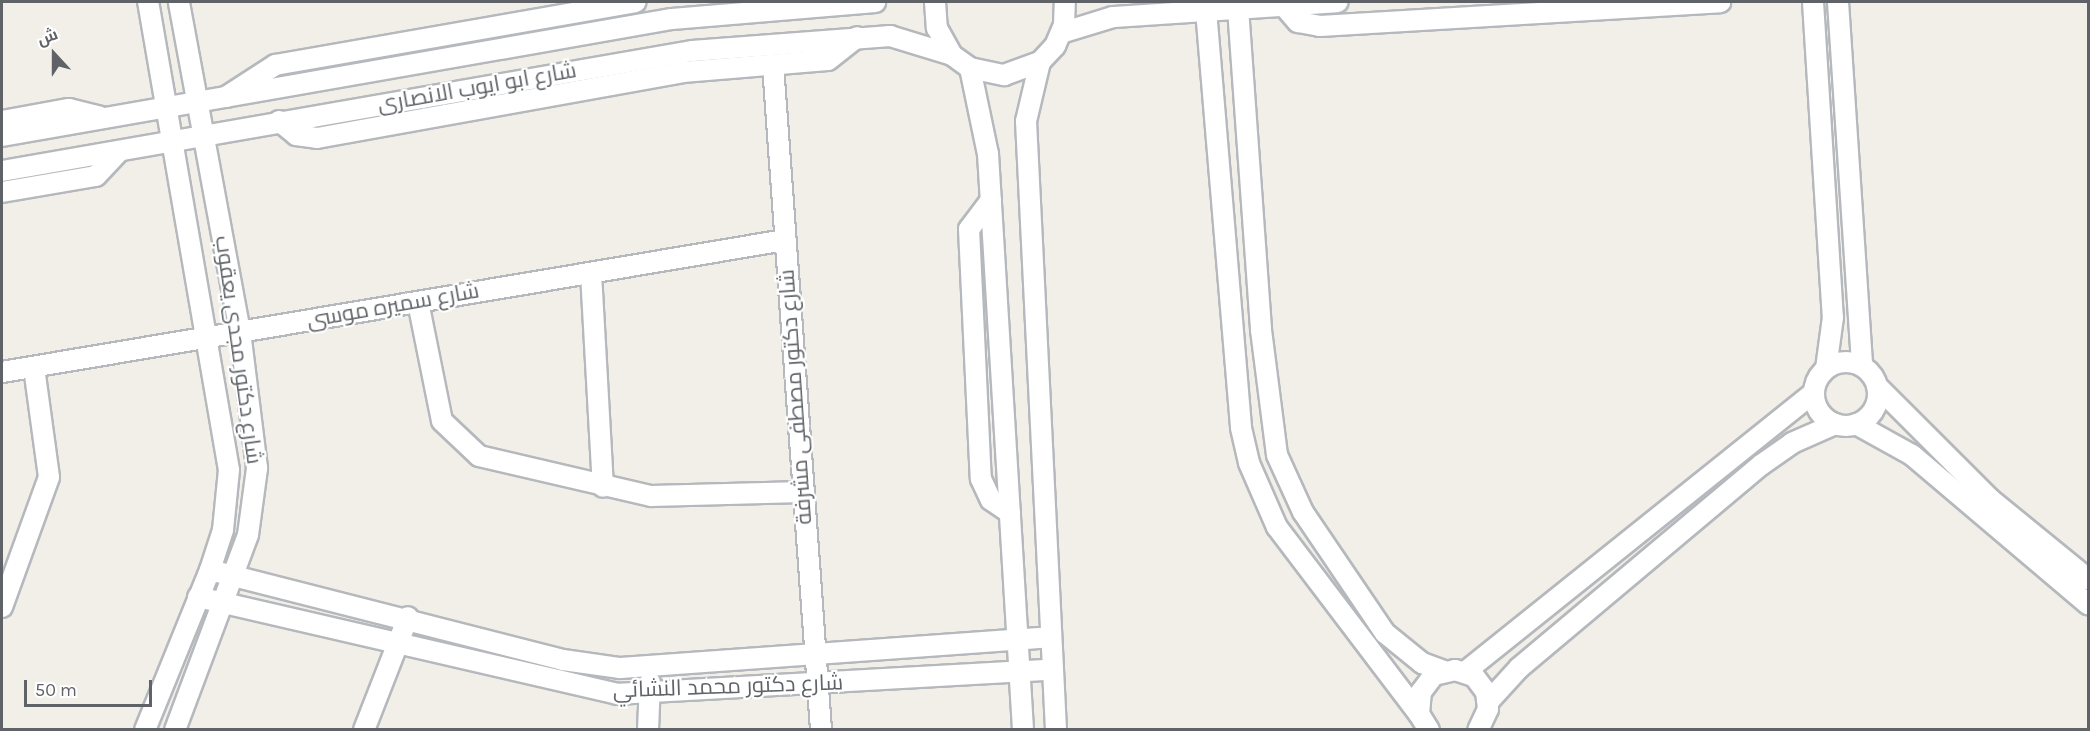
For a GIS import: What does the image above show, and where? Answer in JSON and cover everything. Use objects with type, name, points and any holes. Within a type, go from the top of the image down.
[{"type":"street","name":"شارع دكتور مجدى يعقوب","points":[[145,729],[210,570],[223,530],[229,470],[210,338],[148,2]]},
{"type":"street","name":"شارع دكتور مجدى يعقوب","points":[[175,729],[248,535],[257,468],[240,332],[179,2]]},
{"type":"street","points":[[225,98],[275,64],[630,2]]},
{"type":"street","name":"شارع ابو ايوب الانصارى","points":[[2,136],[672,19],[867,2]]},
{"type":"street","points":[[935,2],[937,28],[952,55],[970,68],[1004,75],[1040,62]]},
{"type":"street","points":[[1056,729],[1026,121],[1040,62],[1061,33],[1065,2]]},
{"type":"street","points":[[1061,33],[1113,17],[1338,2]]},
{"type":"street","points":[[1283,5],[1298,21],[1320,26],[1720,2]]},
{"type":"street","points":[[1465,672],[1814,392],[1826,369],[1833,317],[1813,2]]},
{"type":"street","points":[[1838,2],[1862,366],[1877,386],[1990,499],[2088,579]]},
{"type":"street","points":[[1238,8],[1261,330],[1277,455],[1303,512],[1385,633],[1422,663],[1444,671],[1465,672],[1481,683],[1489,701]]},
{"type":"street","points":[[1206,10],[1241,428],[1249,463],[1277,528],[1424,722]]},
{"type":"street","name":"شارع ابو ايوب الانصارى","points":[[2,171],[692,51],[890,36],[952,55]]},
{"type":"street","points":[[279,121],[296,135],[317,138],[673,73],[828,60],[857,37]]},
{"type":"street","name":"شارع دكتور مصطفى مشرفة","points":[[773,65],[821,729]]},
{"type":"street","points":[[970,68],[984,125],[991,200],[1023,729]]},
{"type":"street","points":[[2,121],[69,109],[102,119]]},
{"type":"street","points":[[2,192],[96,176],[119,151]]},
{"type":"street","points":[[991,200],[969,230],[981,479],[991,500],[1010,513]]},
{"type":"street","name":"شارع سميره موسى","points":[[2,372],[785,240]]},
{"type":"street","points":[[591,273],[603,487]]},
{"type":"street","points":[[418,302],[436,405],[451,435],[479,456],[603,487],[651,496],[803,492]]},
{"type":"street","points":[[1826,369],[1843,362],[1862,366]]},
{"type":"street","points":[[2,607],[10,566],[49,477],[34,367]]},
{"type":"street","points":[[1856,424],[1871,413],[1877,386]]},
{"type":"street","points":[[1814,392],[1819,412],[1835,424]]},
{"type":"street","points":[[1481,728],[1489,701],[1519,668],[1761,465],[1792,443],[1835,424],[1856,424],[1912,455],[2088,604]]},
{"type":"street","name":"شارع دكتور محمد النشائي","points":[[210,570],[408,617],[590,666],[650,668],[1050,637]]},
{"type":"street","name":"شارع دكتور محمد النشائي","points":[[198,597],[585,689],[649,694],[1052,670]]},
{"type":"street","points":[[364,729],[408,617]]},
{"type":"street","points":[[648,729],[650,668]]},
{"type":"street","points":[[1424,722],[1421,692],[1444,671]]}]
